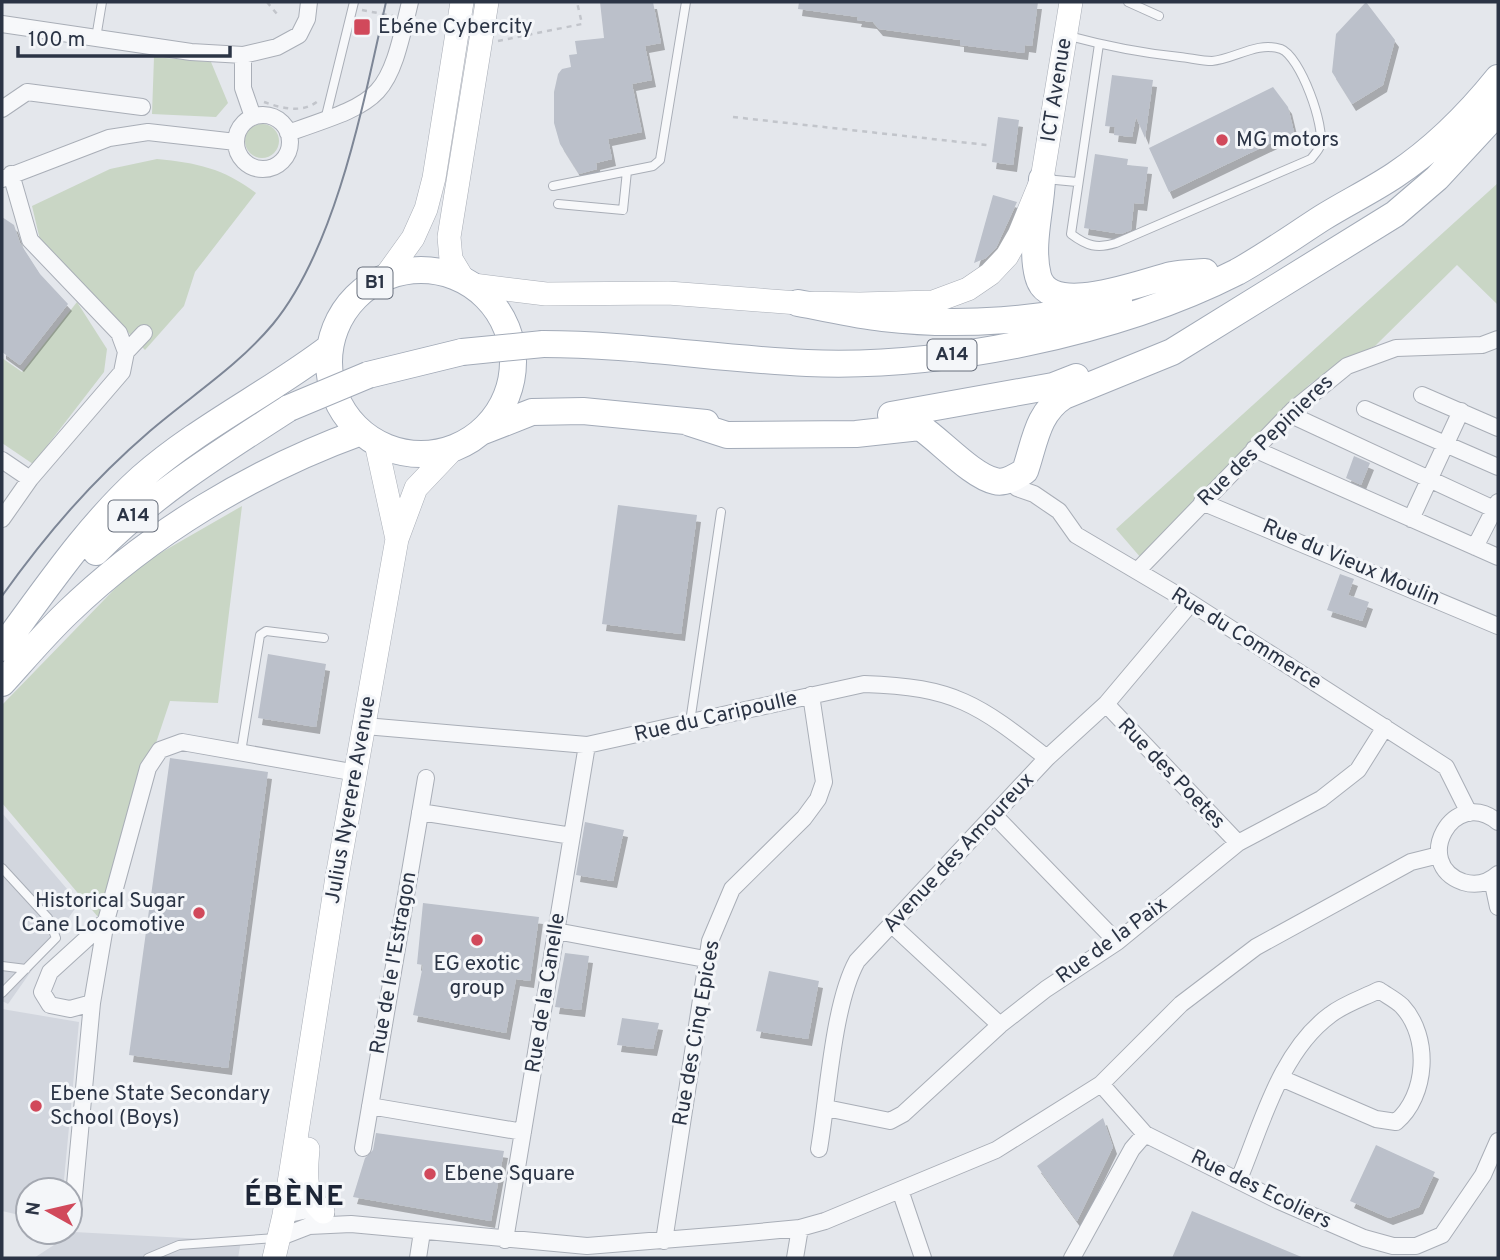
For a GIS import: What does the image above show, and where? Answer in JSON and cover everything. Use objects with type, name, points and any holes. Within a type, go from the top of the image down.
[{"type":"main road","name":"Julius Nyerere Avenue","points":[[454,448],[428,454],[401,452],[368,437],[341,407],[331,378],[330,347],[343,313],[354,299],[385,277],[413,238],[426,209],[434,178],[462,2]]},
{"type":"main road","name":"Julius Nyerere Avenue","points":[[276,1248],[284,1215],[306,1065],[397,539],[416,488],[454,448],[481,432],[499,411],[510,384],[513,356],[508,329],[494,304],[468,282],[451,259],[449,237],[487,2]]},
{"type":"main road","name":"ICT Avenue","points":[[468,282],[546,294],[668,293],[798,303],[933,302],[968,289],[990,274],[1007,256],[1019,235],[1042,179],[1071,2]]},
{"type":"main road","points":[[1490,116],[1498,77]]},
{"type":"main road","name":"A14","points":[[2,651],[78,570],[145,506],[188,474],[289,408],[368,375],[462,352],[543,344],[586,344],[810,363],[901,360],[993,349],[1095,325],[1158,305],[1237,271],[1394,175],[1432,147],[1490,116]]},
{"type":"main road","name":"A14","points":[[481,432],[532,412],[583,411],[690,423],[848,423],[1039,388],[1214,323],[1395,214],[1437,178],[1490,116]]},
{"type":"main road","points":[[1042,179],[1035,254],[1040,282],[1053,294],[1086,296],[1115,292],[1172,275],[1205,272]]},
{"type":"main road","points":[[798,303],[883,318],[933,321],[1043,315],[1095,307],[1205,272],[1331,212]]},
{"type":"main road","name":"Julius Nyerere Avenue","points":[[385,277],[411,270],[437,271],[468,282]]},
{"type":"main road","points":[[690,423],[727,435],[856,434],[920,427],[957,454],[970,470],[996,482],[1010,480],[1026,471],[1040,422],[1049,405],[1064,396],[1172,352],[1214,323]]},
{"type":"main road","points":[[2,651],[77,549],[141,478],[239,405],[302,368],[330,347]]},
{"type":"main road","name":"Julius Nyerere Avenue","points":[[368,437],[397,539]]},
{"type":"main road","points":[[2,683],[68,612],[164,532],[277,466],[368,437]]},
{"type":"main road","name":"Julius Nyerere Avenue","points":[[276,1248],[278,1209],[295,1092],[306,1065]]},
{"type":"main road","points":[[306,1065],[309,1127],[305,1182],[312,1200],[323,1212]]},
{"type":"street","points":[[2,24],[191,52],[243,55],[277,47],[299,35],[307,19],[309,2]]},
{"type":"street","points":[[288,133],[360,107],[383,86],[395,64],[410,2]]},
{"type":"street","points":[[243,55],[243,88],[253,117]]},
{"type":"street","points":[[2,109],[27,92],[142,107]]},
{"type":"street","points":[[261,115],[278,119],[288,133],[289,149],[274,167],[256,168],[248,164],[237,151],[236,142],[240,127],[253,117],[261,115]]},
{"type":"street","points":[[2,519],[30,479],[122,372],[126,352],[119,333],[30,240],[6,177],[109,138],[148,132],[236,142]]},
{"type":"street","points":[[126,352],[144,333]]},
{"type":"street","name":"Rue des Pepinieres","points":[[1138,570],[1289,414],[1321,384],[1347,366],[1376,353],[1396,348],[1482,345],[1498,340]]},
{"type":"street","points":[[1422,395],[1498,428]]},
{"type":"street","points":[[1365,409],[1498,467]]},
{"type":"street","points":[[1411,519],[1461,411]]},
{"type":"street","points":[[1289,414],[1497,508],[1475,547]]},
{"type":"street","points":[[1254,449],[1498,557]]},
{"type":"street","points":[[2,460],[30,479]]},
{"type":"street","name":"Rue du Commerce","points":[[1010,480],[1017,488],[1034,494],[1059,512],[1076,535],[1191,603],[1446,767],[1469,813]]},
{"type":"street","name":"Rue du Vieux Moulin","points":[[1202,502],[1498,626]]},
{"type":"street","name":"Avenue des Amoureux","points":[[818,1149],[848,976],[858,961],[1047,758],[1105,704],[1191,603]]},
{"type":"street","name":"Rue du Caripoulle","points":[[365,726],[587,745],[864,684],[939,692],[979,707],[1047,758]]},
{"type":"street","name":"Rue des Cinq Epices","points":[[664,1241],[705,959],[732,889],[804,818],[818,799],[824,782],[811,695]]},
{"type":"street","name":"Rue des Poetes","points":[[1105,704],[1238,843]]},
{"type":"street","name":"Rue de la Paix","points":[[826,1108],[890,1121],[903,1114],[1000,1025],[1046,989],[1117,942],[1238,843],[1321,799],[1358,771],[1385,727]]},
{"type":"street","points":[[76,1176],[92,1003],[106,921],[154,756],[172,743],[182,742],[357,773]]},
{"type":"street","name":"Rue de la Canelle","points":[[505,1240],[587,745]]},
{"type":"street","name":"Rue de le I'Estragon","points":[[363,1148],[426,778]]},
{"type":"street","points":[[420,812],[572,836]]},
{"type":"street","points":[[1498,822],[1485,814],[1469,813],[1451,821],[1443,831],[1439,855],[1443,865],[1459,881],[1482,883],[1495,876],[1498,907]]},
{"type":"street","points":[[995,816],[1117,942]]},
{"type":"street","points":[[276,1248],[309,1226],[351,1224],[422,1233],[587,1246],[800,1228],[825,1221],[996,1150],[1101,1084],[1181,1004],[1256,947],[1411,862],[1439,855]]},
{"type":"street","points":[[92,1003],[69,1009],[50,1005],[41,992],[50,972],[106,921]]},
{"type":"street","points":[[891,924],[1000,1025]]},
{"type":"street","points":[[556,931],[705,959]]},
{"type":"street","points":[[1239,1179],[1282,1078],[1297,1050],[1330,1014],[1379,990],[1403,1007],[1418,1036],[1423,1067],[1411,1109],[1396,1122],[1376,1119],[1282,1078]]},
{"type":"street","name":"Rue des Ecoliers","points":[[1101,1084],[1145,1135],[1279,1201],[1364,1238],[1393,1246],[1416,1246],[1442,1235],[1483,1175],[1498,1141]]},
{"type":"street","points":[[370,1106],[523,1132]]},
{"type":"street","points":[[1072,1258],[1132,1149],[1145,1135]]},
{"type":"street","points":[[900,1190],[923,1258]]},
{"type":"street","points":[[284,1215],[308,1210],[323,1212],[351,1224]]},
{"type":"street","points":[[795,1258],[800,1228]]},
{"type":"street","points":[[418,1258],[422,1233]]},
{"type":"lane","points":[[96,38],[102,2]]},
{"type":"lane","points":[[553,186],[653,166],[660,160],[686,2]]},
{"type":"lane","points":[[1128,2],[1159,16]]},
{"type":"lane","points":[[325,120],[357,6]]},
{"type":"lane","points":[[1066,35],[1126,51],[1213,61],[1254,49],[1280,49],[1293,57],[1304,78],[1319,125],[1320,146],[1311,159],[1100,248],[1084,244],[1070,234],[1099,44]]},
{"type":"lane","points":[[558,204],[623,210],[627,171]]},
{"type":"lane","points":[[1042,179],[1077,182]]},
{"type":"lane","points":[[690,722],[721,512]]},
{"type":"lane","points":[[241,752],[255,652],[260,635],[266,631],[324,638]]},
{"type":"lane","points":[[2,868],[48,918],[56,938],[2,993]]},
{"type":"lane","points":[[2,966],[26,969]]},
{"type":"lane","points":[[148,1258],[179,1245],[276,1248]]},
{"type":"path","points":[[267,2],[277,14]]},
{"type":"path","points":[[497,41],[582,24],[577,2]]},
{"type":"path","points":[[357,6],[396,17]]},
{"type":"path","points":[[733,117],[987,145]]},
{"type":"shaded area","points":[[2,813],[79,903],[8,1004],[2,1001]]},
{"type":"shaded area","name":"Ebene State Secondary School (Boys)","points":[[2,1009],[79,1022],[64,1176],[14,1176],[14,1214],[2,1211]]},
{"type":"shaded area","points":[[84,1233],[241,1241],[238,1258],[34,1258],[52,1246],[84,1246]]},
{"type":"green space","points":[[154,57],[211,62],[228,103],[216,117],[152,114]]},
{"type":"green space","points":[[262,124],[274,129],[279,141],[274,153],[262,158],[250,153],[245,141],[250,129]]},
{"type":"green space","points":[[157,159],[185,162],[221,172],[256,193],[195,272],[184,306],[145,350],[40,240],[32,206],[110,169]]},
{"type":"green space","points":[[1498,183],[1498,305],[1457,265],[1375,346],[1341,362],[1310,384],[1141,558],[1116,529]]},
{"type":"green space","points":[[77,302],[107,349],[104,372],[33,464],[2,443],[2,358],[22,372]]},
{"type":"green space","points":[[242,506],[218,703],[170,701],[98,917],[2,803],[2,705],[136,567]]},
{"type":"building","points":[[600,2],[653,2],[661,43],[645,46],[652,80],[632,84],[642,132],[608,139],[612,159],[596,163],[597,169],[579,174],[560,144],[554,123],[554,92],[558,74],[562,69],[571,67],[569,55],[577,54],[575,41],[604,38]]},
{"type":"building","points":[[799,2],[1038,2],[1032,46],[1025,45],[1024,53],[960,45],[960,40],[879,29],[873,22],[857,20],[858,17],[798,9]]},
{"type":"building","points":[[1366,2],[1395,40],[1383,85],[1352,104],[1332,72],[1336,34]]},
{"type":"building","points":[[1112,75],[1153,80],[1145,138],[1136,117],[1132,137],[1114,135],[1115,127],[1105,126]]},
{"type":"building","name":"MG motors","points":[[1273,87],[1288,107],[1294,132],[1169,192],[1149,148]]},
{"type":"building","points":[[998,117],[1019,120],[1013,165],[992,162]]},
{"type":"building","points":[[1095,154],[1128,159],[1127,165],[1148,167],[1143,204],[1134,203],[1131,230],[1121,234],[1084,228]]},
{"type":"building","points":[[993,195],[1017,202],[996,248],[986,258],[974,263]]},
{"type":"building","points":[[2,217],[14,225],[20,243],[40,274],[68,304],[20,365],[2,352]]},
{"type":"building","points":[[1354,456],[1370,463],[1361,485],[1346,478]]},
{"type":"building","points":[[618,505],[697,515],[681,634],[602,624]]},
{"type":"building","points":[[1340,574],[1354,579],[1348,595],[1369,602],[1362,621],[1327,610]]},
{"type":"building","points":[[268,654],[326,664],[316,727],[258,718]]},
{"type":"building","name":"Historical Sugar Cane Locomotive","points":[[170,758],[268,772],[228,1068],[129,1055]]},
{"type":"building","points":[[585,822],[624,830],[613,881],[576,875]]},
{"type":"building","points":[[423,903],[539,917],[530,981],[516,979],[506,1033],[413,1015],[423,965],[417,964]]},
{"type":"building","points":[[565,953],[589,956],[581,1010],[555,1007]]},
{"type":"building","points":[[769,971],[819,981],[808,1039],[756,1031]]},
{"type":"building","points":[[622,1018],[659,1023],[653,1049],[617,1045]]},
{"type":"building","points":[[1103,1118],[1113,1147],[1077,1221],[1037,1166]]},
{"type":"building","name":"Ebene Square","points":[[376,1133],[504,1151],[491,1221],[353,1197],[365,1158],[373,1150]]},
{"type":"building","points":[[1376,1145],[1435,1172],[1419,1207],[1389,1218],[1350,1201]]},
{"type":"building","points":[[1192,1211],[1304,1258],[1172,1258]]},
{"type":"tram line","points":[[2,596],[53,529],[90,489],[150,431],[244,354],[273,324],[295,292],[315,255],[345,170],[386,2]]},
{"type":"place","name":"Ebéne Cybercity","points":[[362,27]]},
{"type":"place","name":"MG motors","points":[[1222,140]]},
{"type":"place","name":"Historical Sugar Cane Locomotive","points":[[199,913]]},
{"type":"place","name":"EG exotic group","points":[[477,940]]},
{"type":"place","name":"Ebene State Secondary School (Boys)","points":[[36,1106]]},
{"type":"place","name":"Ebene Square","points":[[430,1174]]},
{"type":"district","name":"ÉBÈNE","points":[[295,1198]]}]
